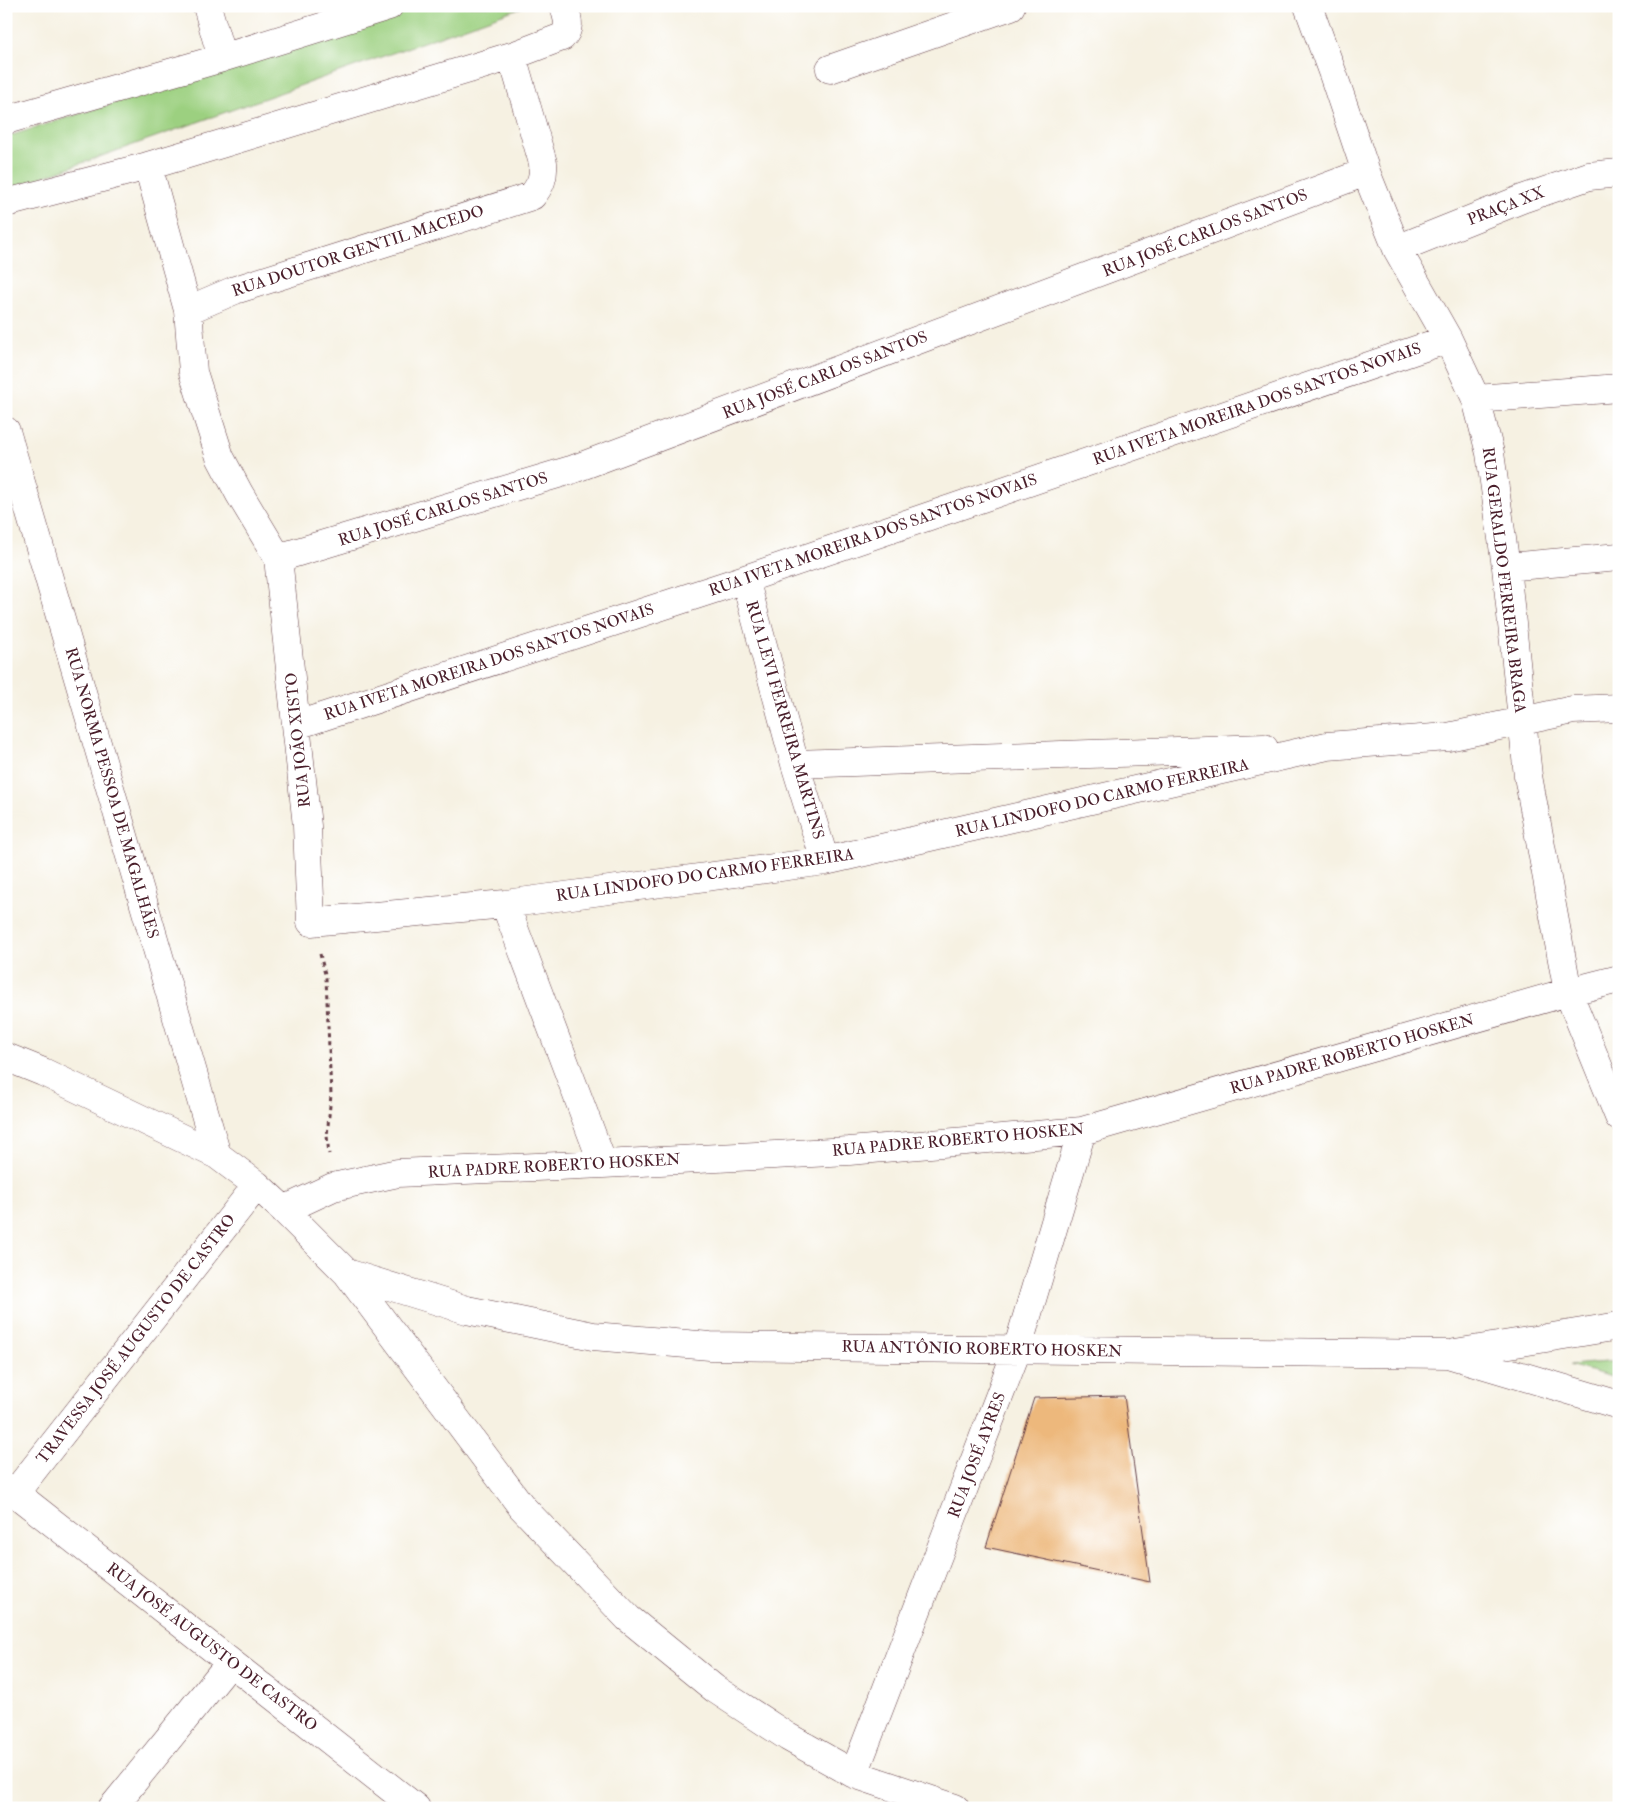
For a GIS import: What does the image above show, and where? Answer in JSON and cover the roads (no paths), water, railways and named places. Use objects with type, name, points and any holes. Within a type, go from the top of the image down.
[{"type":"street","points":[[207,6],[222,58]]},
{"type":"street","points":[[6,120],[222,58],[389,6]]},
{"type":"street","points":[[6,203],[148,166],[512,56],[558,38],[568,31],[569,23],[564,6]]},
{"type":"street","points":[[830,69],[1011,6]]},
{"type":"street","name":"RUA GERALDO FERREIRA BRAGA","points":[[1308,6],[1366,172],[1397,249],[1448,339],[1476,399],[1490,453],[1506,567],[1528,776],[1568,992],[1619,1117]]},
{"type":"street","name":"RUA DOUTOR GENTIL MACEDO","points":[[188,310],[235,290],[532,196],[540,187],[544,176],[543,163],[512,56]]},
{"type":"street","points":[[148,166],[188,310],[193,372],[220,456],[239,493],[278,558]]},
{"type":"street","name":"RUA JOSÉ CARLOS SANTOS","points":[[278,558],[571,470],[1366,172]]},
{"type":"street","name":"PRAÇA XX","points":[[1397,249],[1530,196],[1589,176],[1619,173]]},
{"type":"street","name":"RUA IVETA MOREIRA DOS SANTOS NOVAIS","points":[[297,725],[745,579],[1448,339]]},
{"type":"street","points":[[1476,399],[1619,388]]},
{"type":"street","name":"RUA NORMA PESSOA DE MAGALHÃES","points":[[6,431],[217,1155]]},
{"type":"street","points":[[1506,567],[1619,557]]},
{"type":"street","name":"RUA JOÃO XISTO","points":[[278,558],[307,826],[311,922]]},
{"type":"street","name":"RUA LEVI FERREIRA MARTINS","points":[[745,579],[795,764],[825,861]]},
{"type":"street","name":"RUA LINDOFO DO CARMO FERREIRA","points":[[795,764],[1327,746],[1448,737],[1573,710],[1619,708]]},
{"type":"street","name":"RUA LINDOFO DO CARMO FERREIRA","points":[[311,922],[505,904],[825,861],[1327,746]]},
{"type":"street","points":[[505,904],[603,1164]]},
{"type":"street","name":"RUA PADRE ROBERTO HOSKEN","points":[[284,1210],[333,1187],[398,1172],[603,1164],[850,1151],[1082,1131],[1568,992],[1619,980]]},
{"type":"street","points":[[6,1057],[43,1072],[217,1155],[257,1185],[347,1273],[522,1507],[628,1618],[715,1689],[788,1737],[854,1774],[955,1808]]},
{"type":"street","name":"RUA JOSÉ AYRES","points":[[854,1774],[1017,1350],[1082,1131]]},
{"type":"street","name":"TRAVESSA JOSÉ AUGUSTO DE CASTRO","points":[[11,1490],[257,1185]]},
{"type":"street","name":"RUA ANTÔNIO ROBERTO HOSKEN","points":[[347,1273],[467,1310],[593,1336],[710,1346],[1448,1354],[1619,1404]]},
{"type":"street","points":[[1448,1354],[1619,1326]]},
{"type":"street","name":"RUA JOSÉ AUGUSTO DE CASTRO","points":[[11,1490],[416,1808]]},
{"type":"street","points":[[112,1808],[230,1663]]}]
